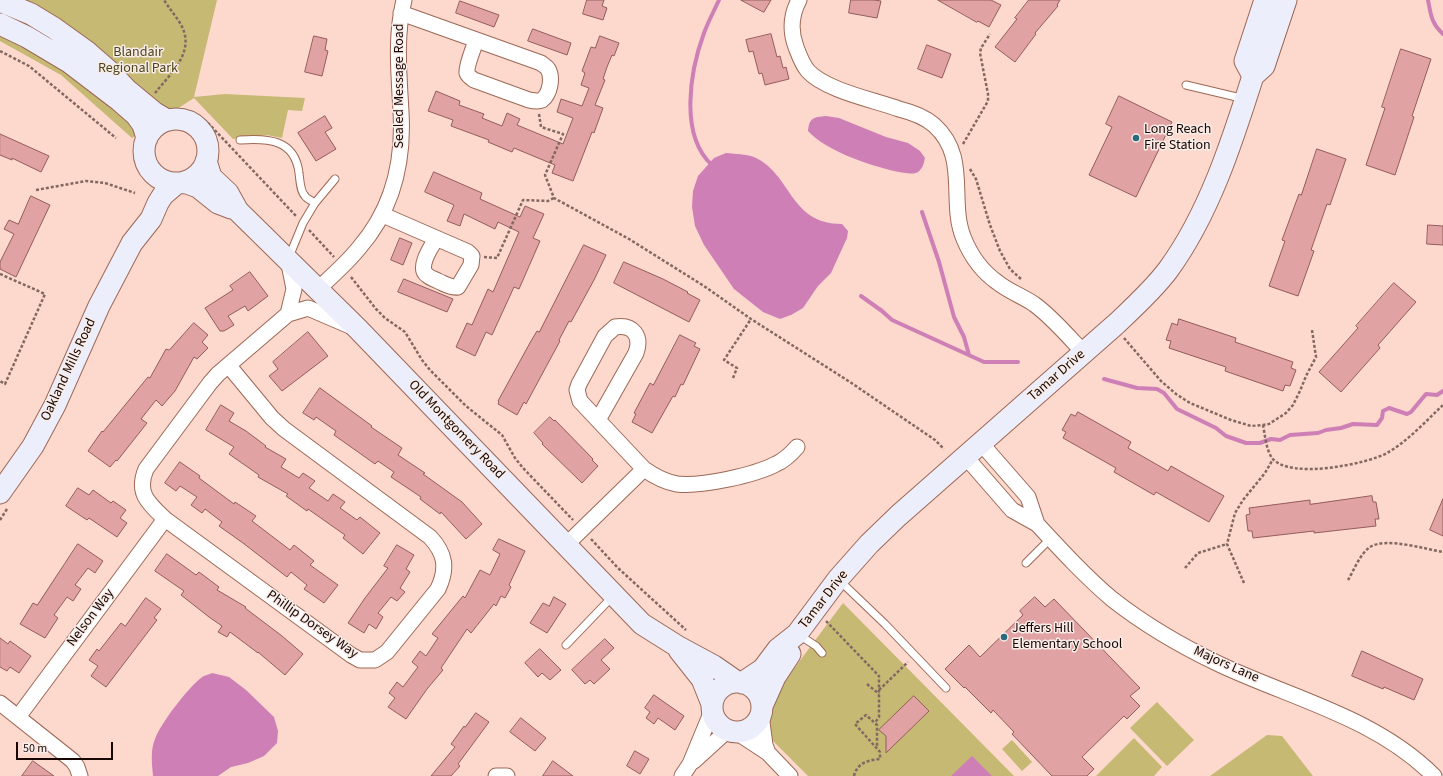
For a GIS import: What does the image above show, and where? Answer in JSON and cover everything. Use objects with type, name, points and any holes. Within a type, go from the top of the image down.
[{"type":"street","points":[[799,0],[793,18],[792,31],[800,59],[808,70],[818,80],[830,87],[908,111],[934,125],[944,136],[953,154],[958,178],[957,201],[960,222],[964,239],[974,256],[984,271],[998,283],[1034,304],[1083,352]]},
{"type":"street","points":[[1253,76],[1245,61],[1265,0]]},
{"type":"street","name":"Tamar Drive","points":[[739,682],[763,669],[778,650],[797,634],[838,579],[869,544],[898,516],[972,449],[1115,325],[1143,298],[1167,271],[1187,241],[1208,200],[1223,164],[1253,76],[1264,66],[1286,0]]},
{"type":"street","points":[[0,1],[31,14],[54,28],[86,51],[110,72],[130,93],[155,113],[170,115],[177,119],[188,121],[197,127],[204,135],[208,145],[208,156],[199,173],[192,179],[180,182],[161,179],[154,175],[144,154],[147,138],[151,132],[170,115]]},
{"type":"street","points":[[402,7],[476,40],[541,63],[548,69],[550,75],[550,84],[546,96],[542,100],[536,102],[474,80],[470,77],[467,74],[467,68],[476,40]]},
{"type":"street","name":"Sealed Message Road","points":[[318,289],[359,249],[383,215],[391,198],[400,161],[402,139],[398,28],[402,7]]},
{"type":"street","points":[[0,24],[27,37],[69,62],[120,101],[136,115],[143,126],[147,138]]},
{"type":"street","name":"Old Montgomery Road","points":[[206,161],[211,177],[228,193],[238,211],[358,329],[567,544],[642,624],[681,638],[714,666],[739,682]]},
{"type":"street","name":"Oakland Mills Road","points":[[132,244],[139,215],[148,188],[150,169]]},
{"type":"street","name":"Old Montgomery Road","points":[[180,182],[198,188],[218,203],[238,211]]},
{"type":"street","name":"Oakland Mills Road","points":[[0,493],[33,446],[55,405],[99,306],[132,244],[151,219],[158,203],[164,195],[180,182]]},
{"type":"street","points":[[383,215],[468,252],[472,256],[471,265],[462,283],[458,287],[454,288],[427,276],[422,267],[436,239]]},
{"type":"street","points":[[288,259],[294,289],[288,314]]},
{"type":"street","name":"Phillip Dorsey Way","points":[[229,366],[272,418],[284,429],[430,537],[436,544],[444,559],[443,578],[438,588],[388,652],[375,660],[360,660],[351,655],[165,519],[151,506],[145,497],[142,488],[142,478],[146,469],[210,383],[218,374],[288,314],[308,308],[358,329]]},
{"type":"street","points":[[598,420],[638,347],[635,332],[626,326],[614,327],[605,336],[577,390],[580,401],[644,469],[657,477],[676,484],[709,482],[763,470],[777,464],[789,456],[797,447]]},
{"type":"street","name":"Majors Lane","points":[[972,449],[1028,497],[1037,524]]},
{"type":"street","name":"Majors Lane","points":[[972,449],[1012,510],[1037,524],[1081,571],[1112,599],[1165,636],[1222,665],[1319,704],[1385,737],[1411,756],[1434,776]]},
{"type":"street","points":[[567,544],[644,469]]},
{"type":"street","name":"Nelson Way","points":[[18,717],[165,519]]},
{"type":"street","name":"Tamar Drive","points":[[761,710],[775,677],[790,656],[797,634]]},
{"type":"street","name":"Old Montgomery Road","points":[[681,638],[702,679],[712,708]]},
{"type":"street","points":[[686,770],[712,708],[714,696],[725,685],[739,682],[749,685],[756,690],[760,698],[765,745],[768,753]]},
{"type":"street","points":[[0,704],[73,761],[80,776]]},
{"type":"street","points":[[712,708],[715,719],[720,725],[768,753],[790,776]]},
{"type":"street","points":[[686,770],[732,731],[742,731],[750,728],[756,722],[761,710]]},
{"type":"street","points":[[496,776],[507,776]]},
{"type":"lane","points":[[1186,85],[1245,99]]},
{"type":"lane","points":[[240,140],[260,138],[285,146],[293,155],[298,168],[304,196],[315,203]]},
{"type":"lane","points":[[288,259],[303,223],[315,203],[335,179]]},
{"type":"lane","points":[[1026,563],[1050,539]]},
{"type":"lane","points":[[838,579],[885,624],[946,688]]},
{"type":"lane","points":[[566,645],[614,594]]},
{"type":"lane","points":[[797,634],[816,646],[822,653]]},
{"type":"path","points":[[152,96],[178,64],[184,55],[186,46],[185,35],[181,24],[164,0]]},
{"type":"path","points":[[962,146],[988,101],[980,53],[981,48],[990,34]]},
{"type":"path","points":[[0,51],[29,66],[116,138]]},
{"type":"path","points":[[536,102],[541,126],[563,134],[545,175],[554,198],[629,239],[704,286],[751,319],[935,440],[944,449]]},
{"type":"path","points":[[170,115],[189,112],[200,116],[337,260]]},
{"type":"path","points":[[966,163],[976,179],[990,225],[1000,251],[1010,269],[1024,283]]},
{"type":"path","points":[[36,190],[86,181],[105,183],[136,193]]},
{"type":"path","points":[[472,256],[497,258],[523,200],[548,201],[554,198]]},
{"type":"path","points":[[347,272],[376,309],[385,318],[405,332],[430,370],[466,406],[502,435],[515,458],[523,468],[575,522]]},
{"type":"path","points":[[0,274],[45,294],[5,384],[0,381]]},
{"type":"path","points":[[733,378],[736,368],[724,360],[751,319]]},
{"type":"path","points":[[1115,325],[1128,343],[1162,381],[1176,394],[1190,403],[1231,420],[1251,426],[1269,424],[1286,413],[1293,405],[1316,357],[1312,330]]},
{"type":"path","points":[[1263,425],[1268,447],[1273,459],[1280,463],[1304,469],[1321,469],[1367,461],[1387,453],[1399,446],[1443,404]]},
{"type":"path","points":[[1244,583],[1227,544],[1235,513],[1243,500],[1265,473],[1273,459]]},
{"type":"path","points":[[589,538],[681,638]]},
{"type":"path","points":[[1185,568],[1198,553],[1227,544]]},
{"type":"path","points":[[1348,580],[1363,555],[1370,547],[1379,544],[1410,545],[1443,552]]},
{"type":"path","points":[[825,620],[880,676],[880,717],[875,723]]},
{"type":"path","points":[[880,690],[908,662]]},
{"type":"path","points":[[867,684],[880,695]]},
{"type":"path","points":[[854,776],[858,766],[862,763],[880,759],[880,752],[855,724],[866,715],[877,725],[877,748]]},
{"type":"green space","name":"Blandair Regional Park","points":[[0,0],[217,0],[194,97],[225,94],[305,98],[302,111],[288,110],[282,138],[267,135],[233,139],[194,98],[132,138],[61,75],[0,41]]},
{"type":"green space","points":[[843,603],[1014,776],[808,776],[754,722]]},
{"type":"green space","points":[[1157,702],[1194,740],[1167,766],[1130,728]]},
{"type":"green space","points":[[1267,735],[1282,736],[1313,776],[1210,776]]},
{"type":"green space","points":[[1134,738],[1162,767],[1154,776],[1096,776]]},
{"type":"green space","points":[[1012,740],[1032,762],[1022,771],[1002,749]]},
{"type":"shaded area","points":[[826,116],[839,118],[886,137],[908,143],[920,151],[925,158],[924,164],[918,172],[904,173],[893,171],[847,156],[819,141],[808,131],[810,123],[813,119]]},
{"type":"shaded area","points":[[726,153],[751,156],[767,165],[792,197],[811,216],[825,222],[842,224],[848,231],[847,238],[831,273],[818,286],[803,308],[780,319],[763,312],[734,289],[704,245],[695,226],[692,207],[693,191],[698,176],[714,158]]},
{"type":"shaded area","points":[[212,673],[229,677],[246,690],[274,717],[278,731],[277,743],[264,756],[248,763],[231,767],[218,776],[153,776],[152,748],[158,732],[168,716],[195,683],[202,677]]},
{"type":"shaded area","points":[[972,756],[992,776],[951,776]]},
{"type":"building","points":[[587,0],[604,0],[602,6],[607,8],[603,20],[583,14]]},
{"type":"building","points":[[741,0],[771,0],[764,12]]},
{"type":"building","points":[[851,0],[881,1],[877,18],[849,13]]},
{"type":"building","points":[[938,0],[991,0],[1001,5],[989,27]]},
{"type":"building","points":[[1029,0],[1060,0],[1057,5],[1058,6],[1035,33],[1036,34],[1015,62],[995,47],[1017,19],[1015,18]]},
{"type":"building","points":[[460,1],[499,15],[494,27],[456,13]]},
{"type":"building","points":[[533,29],[571,43],[567,55],[528,41]]},
{"type":"building","points":[[771,34],[777,57],[780,56],[783,68],[786,67],[789,79],[765,85],[762,73],[759,74],[753,51],[749,52],[746,40]]},
{"type":"building","points":[[314,36],[327,39],[325,50],[328,51],[322,76],[305,72]]},
{"type":"building","points":[[600,36],[619,43],[614,56],[612,55],[607,67],[603,79],[605,80],[595,105],[603,108],[573,181],[552,173],[555,165],[514,148],[512,152],[488,142],[489,140],[451,126],[453,120],[428,111],[436,91],[460,101],[459,105],[484,114],[482,118],[502,126],[507,113],[520,119],[517,125],[563,144],[573,118],[557,112],[561,99],[582,106],[589,88],[581,85],[585,73],[582,71],[591,47],[595,48]]},
{"type":"building","points":[[927,45],[951,54],[942,78],[918,69]]},
{"type":"building","points":[[1401,49],[1431,59],[1412,116],[1414,117],[1395,175],[1366,165],[1385,108],[1382,107]]},
{"type":"building","name":"Long Reach Fire Station","points":[[1119,96],[1172,122],[1136,197],[1089,175],[1112,127],[1106,124]]},
{"type":"building","points":[[325,116],[332,128],[325,132],[336,149],[316,161],[298,133]]},
{"type":"building","points":[[0,134],[49,156],[41,172],[12,158],[12,160],[0,155]]},
{"type":"building","points":[[1317,149],[1346,159],[1330,205],[1327,204],[1311,250],[1314,251],[1298,296],[1269,286],[1285,241],[1282,240],[1299,194],[1301,195]]},
{"type":"building","points":[[434,172],[482,193],[480,199],[520,217],[525,206],[544,214],[533,238],[540,241],[519,289],[514,287],[492,335],[486,332],[475,356],[456,347],[467,323],[472,325],[488,289],[493,292],[519,232],[498,222],[495,229],[464,214],[460,226],[447,221],[454,205],[425,192]]},
{"type":"building","points":[[31,196],[50,205],[16,277],[0,269],[0,262],[14,234],[4,229],[9,220],[18,224]]},
{"type":"building","points":[[1428,225],[1443,226],[1443,245],[1427,244]]},
{"type":"building","points":[[400,238],[412,243],[403,265],[391,260]]},
{"type":"building","points":[[584,245],[606,255],[571,322],[569,321],[559,340],[560,341],[526,404],[524,402],[517,415],[498,404],[498,401],[531,341],[537,331],[539,332]]},
{"type":"building","points":[[624,262],[663,279],[700,300],[689,322],[614,283]]},
{"type":"building","points":[[250,272],[268,296],[248,311],[245,306],[228,316],[234,325],[224,331],[220,331],[205,308],[233,290],[230,286]]},
{"type":"building","points":[[404,279],[453,299],[447,312],[398,292]]},
{"type":"building","points":[[1394,283],[1416,302],[1378,345],[1380,348],[1341,392],[1319,372],[1358,328],[1356,326]]},
{"type":"building","points":[[1179,319],[1236,338],[1235,342],[1293,362],[1291,368],[1296,370],[1290,386],[1285,385],[1283,391],[1225,371],[1226,367],[1169,348],[1171,341],[1166,340],[1172,323],[1177,325]]},
{"type":"building","points":[[194,323],[208,335],[202,342],[208,348],[197,359],[194,357],[175,391],[162,406],[156,400],[141,419],[147,423],[117,461],[116,460],[110,467],[88,451],[102,431],[103,432],[148,377],[150,378],[166,349],[169,350]]},
{"type":"building","points":[[308,332],[328,356],[282,391],[269,376],[278,369],[273,362]]},
{"type":"building","points":[[680,335],[696,343],[694,346],[700,349],[683,385],[681,384],[675,397],[673,396],[652,433],[632,422],[636,414],[634,413],[650,383],[653,385]]},
{"type":"building","points":[[320,388],[372,426],[371,427],[402,448],[398,455],[425,473],[423,474],[462,502],[482,524],[466,539],[441,512],[440,514],[420,499],[421,497],[391,477],[394,472],[378,461],[375,464],[334,435],[336,431],[316,417],[314,420],[303,413]]},
{"type":"building","points":[[221,405],[234,413],[229,421],[246,431],[266,446],[265,447],[286,459],[281,467],[299,478],[303,473],[315,481],[309,488],[328,501],[333,494],[345,502],[340,508],[357,520],[360,517],[380,533],[363,554],[343,538],[345,535],[308,509],[307,511],[286,496],[288,494],[258,477],[259,475],[229,454],[234,447],[206,430]]},
{"type":"building","points":[[1078,412],[1131,442],[1128,448],[1168,471],[1171,466],[1224,496],[1209,522],[1156,492],[1154,495],[1114,472],[1116,468],[1063,438],[1066,432],[1062,430],[1071,414],[1075,416]]},
{"type":"building","points":[[550,417],[554,421],[555,420],[598,466],[582,483],[542,444],[543,443],[534,433]]},
{"type":"building","points":[[180,462],[200,476],[199,478],[234,504],[235,502],[256,516],[252,521],[290,550],[294,545],[314,561],[310,565],[338,585],[324,603],[304,589],[307,585],[291,572],[287,577],[219,526],[222,522],[205,509],[202,513],[191,505],[197,497],[180,486],[176,491],[165,483]]},
{"type":"building","points":[[78,488],[89,495],[93,490],[111,503],[113,501],[126,510],[120,518],[127,523],[117,537],[89,518],[87,520],[66,506]]},
{"type":"building","points":[[1372,496],[1373,502],[1376,502],[1379,519],[1375,519],[1376,526],[1253,538],[1252,531],[1248,531],[1246,515],[1250,514],[1249,508],[1310,500],[1310,504]]},
{"type":"building","points":[[1443,499],[1443,536],[1430,530]]},
{"type":"building","points":[[499,539],[525,551],[509,585],[511,587],[505,598],[501,596],[496,606],[494,604],[471,633],[467,629],[441,668],[443,670],[427,689],[406,719],[388,707],[395,698],[389,693],[397,682],[403,687],[418,667],[412,662],[420,651],[426,656],[438,638],[432,634],[463,596],[465,598],[480,570],[490,575],[500,554],[493,550]]},
{"type":"building","points":[[78,544],[103,561],[95,573],[88,568],[75,585],[81,589],[73,601],[67,597],[54,615],[58,618],[45,638],[20,624],[33,603],[37,605]]},
{"type":"building","points":[[397,545],[414,555],[406,569],[410,572],[400,588],[405,592],[397,601],[391,597],[378,613],[383,617],[376,629],[369,624],[364,633],[348,623],[388,568],[384,566]]},
{"type":"building","points":[[167,554],[196,575],[199,572],[219,587],[217,590],[246,607],[245,608],[303,654],[285,675],[258,652],[230,632],[227,637],[218,632],[222,626],[181,595],[184,591],[155,571]]},
{"type":"building","points":[[554,597],[566,604],[547,633],[530,623],[543,603],[549,606]]},
{"type":"building","points":[[1035,597],[1045,607],[1054,599],[1140,688],[1130,696],[1140,706],[1127,719],[1124,716],[1082,757],[1094,769],[1087,776],[1052,776],[1012,734],[1014,732],[993,710],[991,713],[945,669],[969,645],[980,657],[1023,615],[1020,611]]},
{"type":"building","points":[[146,598],[161,609],[154,618],[157,620],[106,687],[91,676],[98,666],[89,660],[97,649],[99,651],[121,623],[125,626]]},
{"type":"building","points":[[0,638],[8,644],[10,641],[31,656],[19,673],[10,667],[7,671],[0,667]]},
{"type":"building","points":[[605,639],[614,648],[601,660],[610,669],[594,684],[590,680],[585,684],[572,670]]},
{"type":"building","points":[[540,649],[561,670],[550,680],[542,673],[538,677],[525,663]]},
{"type":"building","points":[[1362,651],[1423,679],[1414,700],[1384,687],[1383,689],[1352,676]]},
{"type":"building","points":[[654,695],[684,716],[675,730],[658,718],[654,724],[646,718],[650,712],[645,708]]},
{"type":"building","points":[[914,696],[929,711],[886,753],[886,736],[879,730]]},
{"type":"building","points":[[476,713],[489,722],[458,764],[460,766],[451,776],[431,776],[455,747],[451,744]]},
{"type":"building","points":[[521,718],[546,738],[535,751],[510,732]]},
{"type":"building","points":[[635,751],[649,759],[640,774],[627,766]]},
{"type":"building","points":[[33,761],[54,776],[22,776]]},
{"type":"building","points":[[553,761],[573,776],[543,776]]},
{"type":"waterway","points":[[712,165],[702,152],[695,137],[691,120],[690,102],[699,48],[719,0]]},
{"type":"waterway","points":[[1428,0],[1434,22],[1443,34]]},
{"type":"waterway","points":[[922,212],[939,262],[954,317],[964,337],[969,355]]},
{"type":"waterway","points":[[861,296],[892,320],[984,362],[1018,362]]},
{"type":"waterway","points":[[1104,379],[1137,388],[1157,389],[1164,393],[1177,409],[1216,428],[1226,436],[1246,443],[1260,443],[1271,439],[1280,440],[1290,435],[1318,433],[1353,424],[1377,425],[1382,418],[1383,411],[1389,408],[1407,414],[1411,412],[1426,394],[1437,395],[1443,391]]},
{"type":"place","name":"Long Reach Fire Station","points":[[1136,138]]},
{"type":"place","name":"Jeffers Hill Elementary School","points":[[1004,637]]}]
